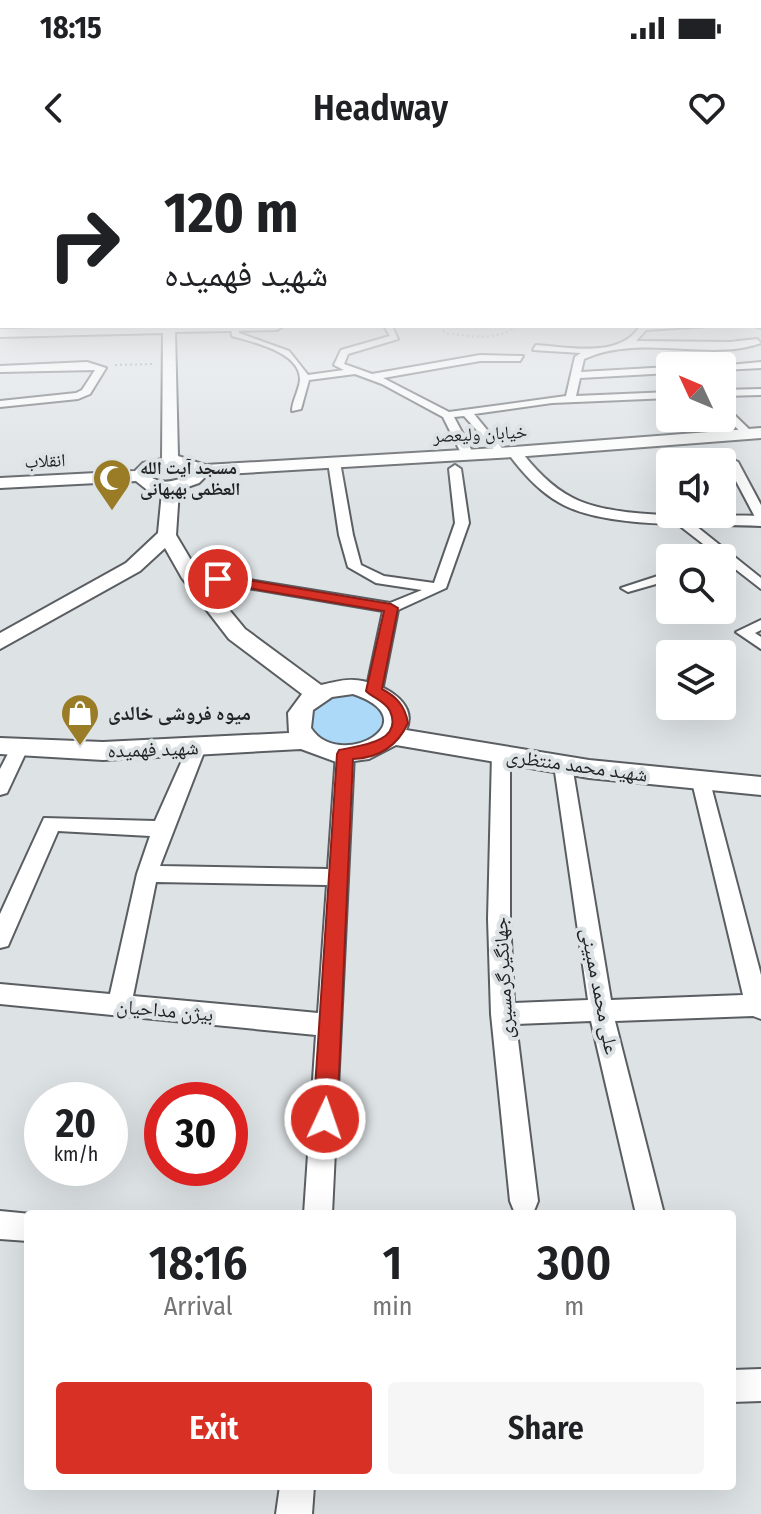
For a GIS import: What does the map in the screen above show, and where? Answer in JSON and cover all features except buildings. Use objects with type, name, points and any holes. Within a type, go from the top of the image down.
[{"type":"main road","points":[[169,371],[170,460]]},
{"type":"main road","name":"خیابان ولیعصر","points":[[201,470],[334,462],[465,447],[507,453],[754,433]]},
{"type":"main road","points":[[170,460],[191,462],[201,470],[193,481],[171,486],[149,484],[140,476],[149,466],[170,460]]},
{"type":"main road","name":"انقلاب","points":[[0,483],[140,476]]},
{"type":"main road","points":[[0,659],[150,571],[167,535],[171,486]]},
{"type":"main road","points":[[167,535],[189,574],[237,634],[318,694]]},
{"type":"main road","points":[[0,642],[150,571],[189,574]]},
{"type":"main road","points":[[246,745],[286,712],[295,695],[297,679]]},
{"type":"main road","points":[[305,741],[297,729],[297,716],[304,704],[318,694],[355,687],[374,691],[389,699],[398,710],[400,723],[394,736],[381,747],[345,754]]},
{"type":"main road","name":"شهید محمد منتظری","points":[[394,736],[563,765],[761,786]]},
{"type":"main road","name":"شهید فهمیده","points":[[9,747],[103,751],[305,741],[320,750],[345,754]]},
{"type":"street","points":[[0,404],[78,396],[91,386],[99,371]]},
{"type":"street","points":[[296,409],[305,378],[303,371]]},
{"type":"street","points":[[367,377],[402,371]]},
{"type":"street","points":[[570,399],[577,371]]},
{"type":"street","points":[[576,375],[648,371]]},
{"type":"street","points":[[305,378],[352,372],[385,382],[447,415],[465,447],[487,437]]},
{"type":"street","points":[[736,393],[761,392]]},
{"type":"street","points":[[447,415],[570,399],[656,396]]},
{"type":"street","points":[[467,413],[487,437],[572,504],[605,512],[656,515]]},
{"type":"street","points":[[736,418],[754,433]]},
{"type":"street","points":[[334,462],[346,535],[355,567],[381,580],[439,588]]},
{"type":"street","points":[[189,574],[391,608],[439,588],[462,523],[455,469]]},
{"type":"street","points":[[736,470],[761,519],[736,518]]},
{"type":"street","points":[[689,528],[706,544]]},
{"type":"street","points":[[736,568],[761,585]]},
{"type":"street","points":[[628,588],[656,580]]},
{"type":"street","points":[[374,691],[391,608]]},
{"type":"street","points":[[761,625],[744,632],[761,644]]},
{"type":"street","points":[[0,788],[9,747]]},
{"type":"street","points":[[119,1005],[147,874],[162,829],[197,747]]},
{"type":"street","points":[[318,1210],[345,754]]},
{"type":"street","name":"جهانگیرگرمسیری","points":[[501,754],[499,919],[503,1014],[524,1201]]},
{"type":"street","name":"علی محمد ممبینی","points":[[563,765],[601,1011],[649,1210]]},
{"type":"street","points":[[503,1014],[759,1007],[701,782]]},
{"type":"street","points":[[0,939],[51,823],[162,829]]},
{"type":"street","points":[[147,874],[338,877]]},
{"type":"street","name":"بیژن مداحیان","points":[[0,994],[330,1025]]},
{"type":"street","points":[[0,1225],[24,1227]]},
{"type":"street","points":[[736,1386],[761,1385]]},
{"type":"street","points":[[294,1514],[297,1490]]},
{"type":"shaded area","points":[[356,696],[377,706],[386,717],[381,733],[351,745],[343,745],[326,741],[309,727],[312,711],[329,699]]},
{"type":"place","name":"مسجد آیت الله العظمی بهبهانی","points":[[112,512]]},
{"type":"place","name":"میوه فروشی خالدی","points":[[80,747]]},
{"type":"route","points":[[218,579],[391,608],[374,691],[389,699],[398,710],[400,723],[394,736],[381,747],[345,754],[325,1119]]}]
